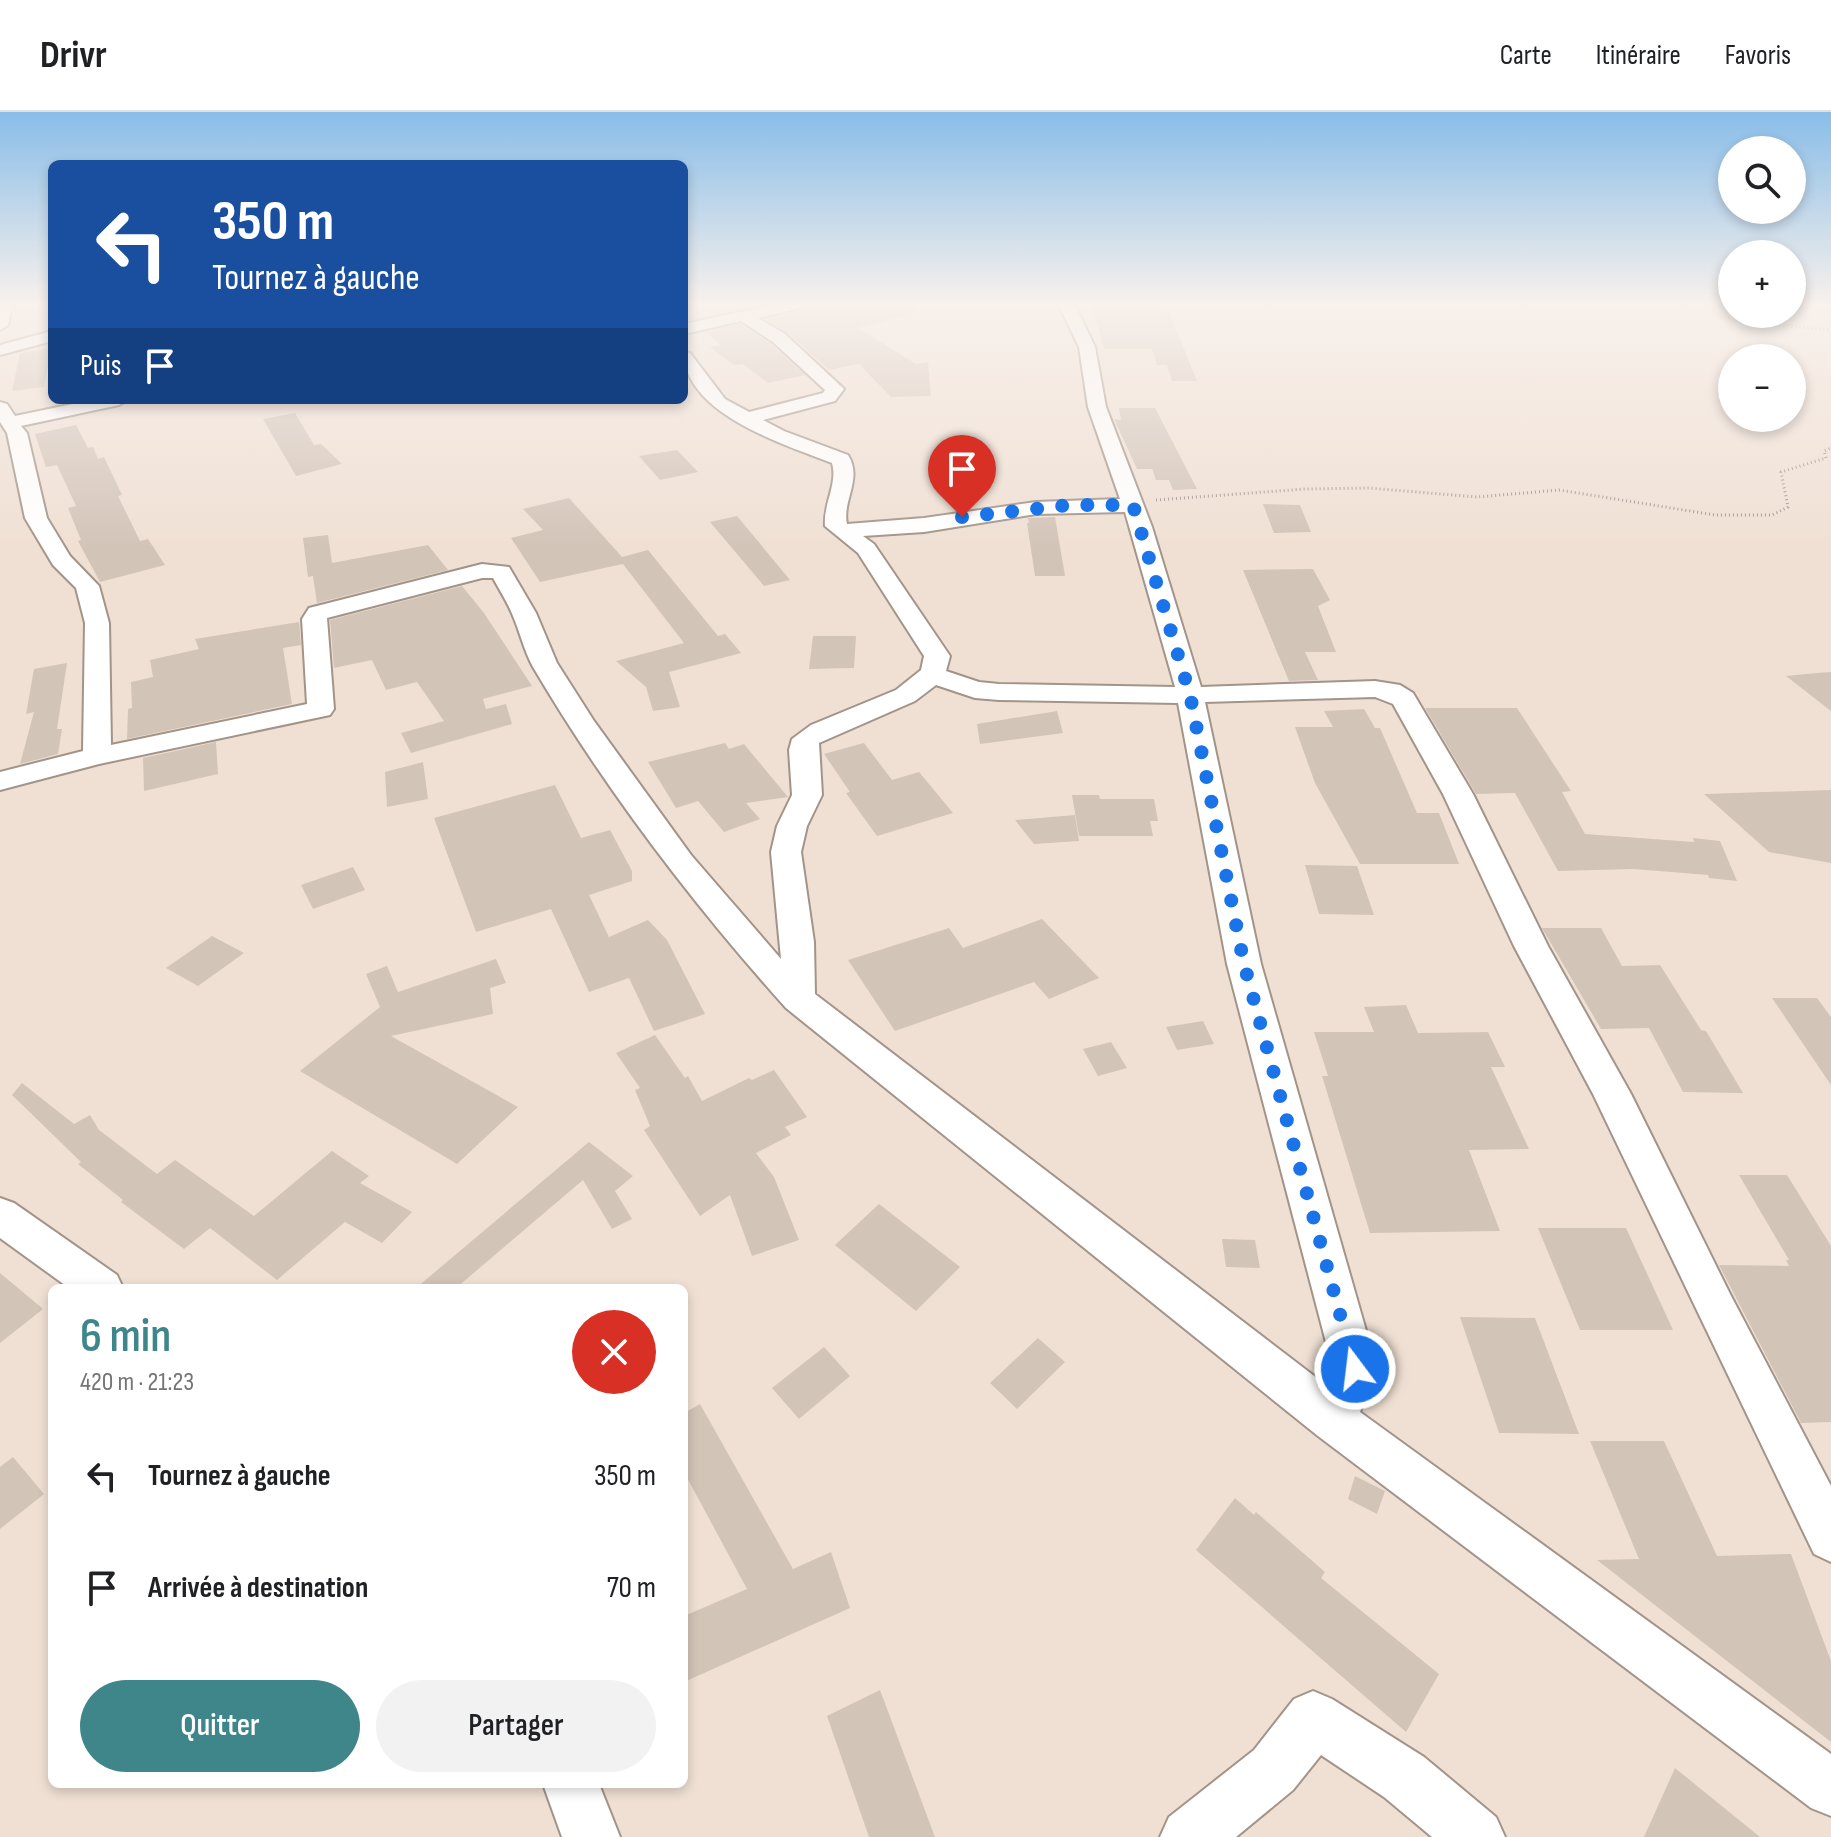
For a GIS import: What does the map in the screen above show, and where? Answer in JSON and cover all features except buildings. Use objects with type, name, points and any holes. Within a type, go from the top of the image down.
[{"type":"street","points":[[706,386],[719,403],[745,419],[841,459],[845,470],[834,520],[841,531],[866,549],[930,641],[937,656],[938,666],[933,675],[911,694],[839,720],[806,739],[803,750],[807,795],[792,826],[786,852],[797,942],[798,999]]},
{"type":"street","points":[[745,419],[829,397],[835,389],[831,386]]},
{"type":"street","points":[[1093,386],[1097,407],[1137,516],[1190,695],[1244,964],[1355,1369],[1334,1420]]},
{"type":"street","points":[[89,404],[6,415],[23,456],[36,518],[61,560],[87,586],[94,605],[97,623],[97,756]]},
{"type":"street","points":[[841,531],[924,525],[1036,508],[1137,516]]},
{"type":"street","points":[[0,781],[97,756],[321,709],[314,619],[318,613],[482,571],[501,572],[524,613],[544,663],[582,723],[680,862],[731,926],[798,999],[1334,1420],[1831,1788]]},
{"type":"street","points":[[933,675],[975,690],[999,692],[1101,696],[1375,689],[1391,691],[1404,699],[1458,794],[1531,946],[1612,1094],[1715,1308],[1831,1537]]},
{"type":"street","points":[[0,1215],[96,1284]]},
{"type":"street","points":[[1189,1837],[1279,1767],[1298,1746],[1313,1718],[1404,1777],[1476,1837]]},
{"type":"street","points":[[573,1788],[591,1837]]},
{"type":"path","points":[[1137,516],[1151,501],[1305,489],[1406,489],[1477,497],[1559,490],[1715,515],[1772,515],[1788,507],[1781,472],[1826,458],[1824,451],[1831,448]]},
{"type":"route","points":[[962,517],[1070,505],[1133,505],[1190,695],[1244,964],[1355,1369]]}]
